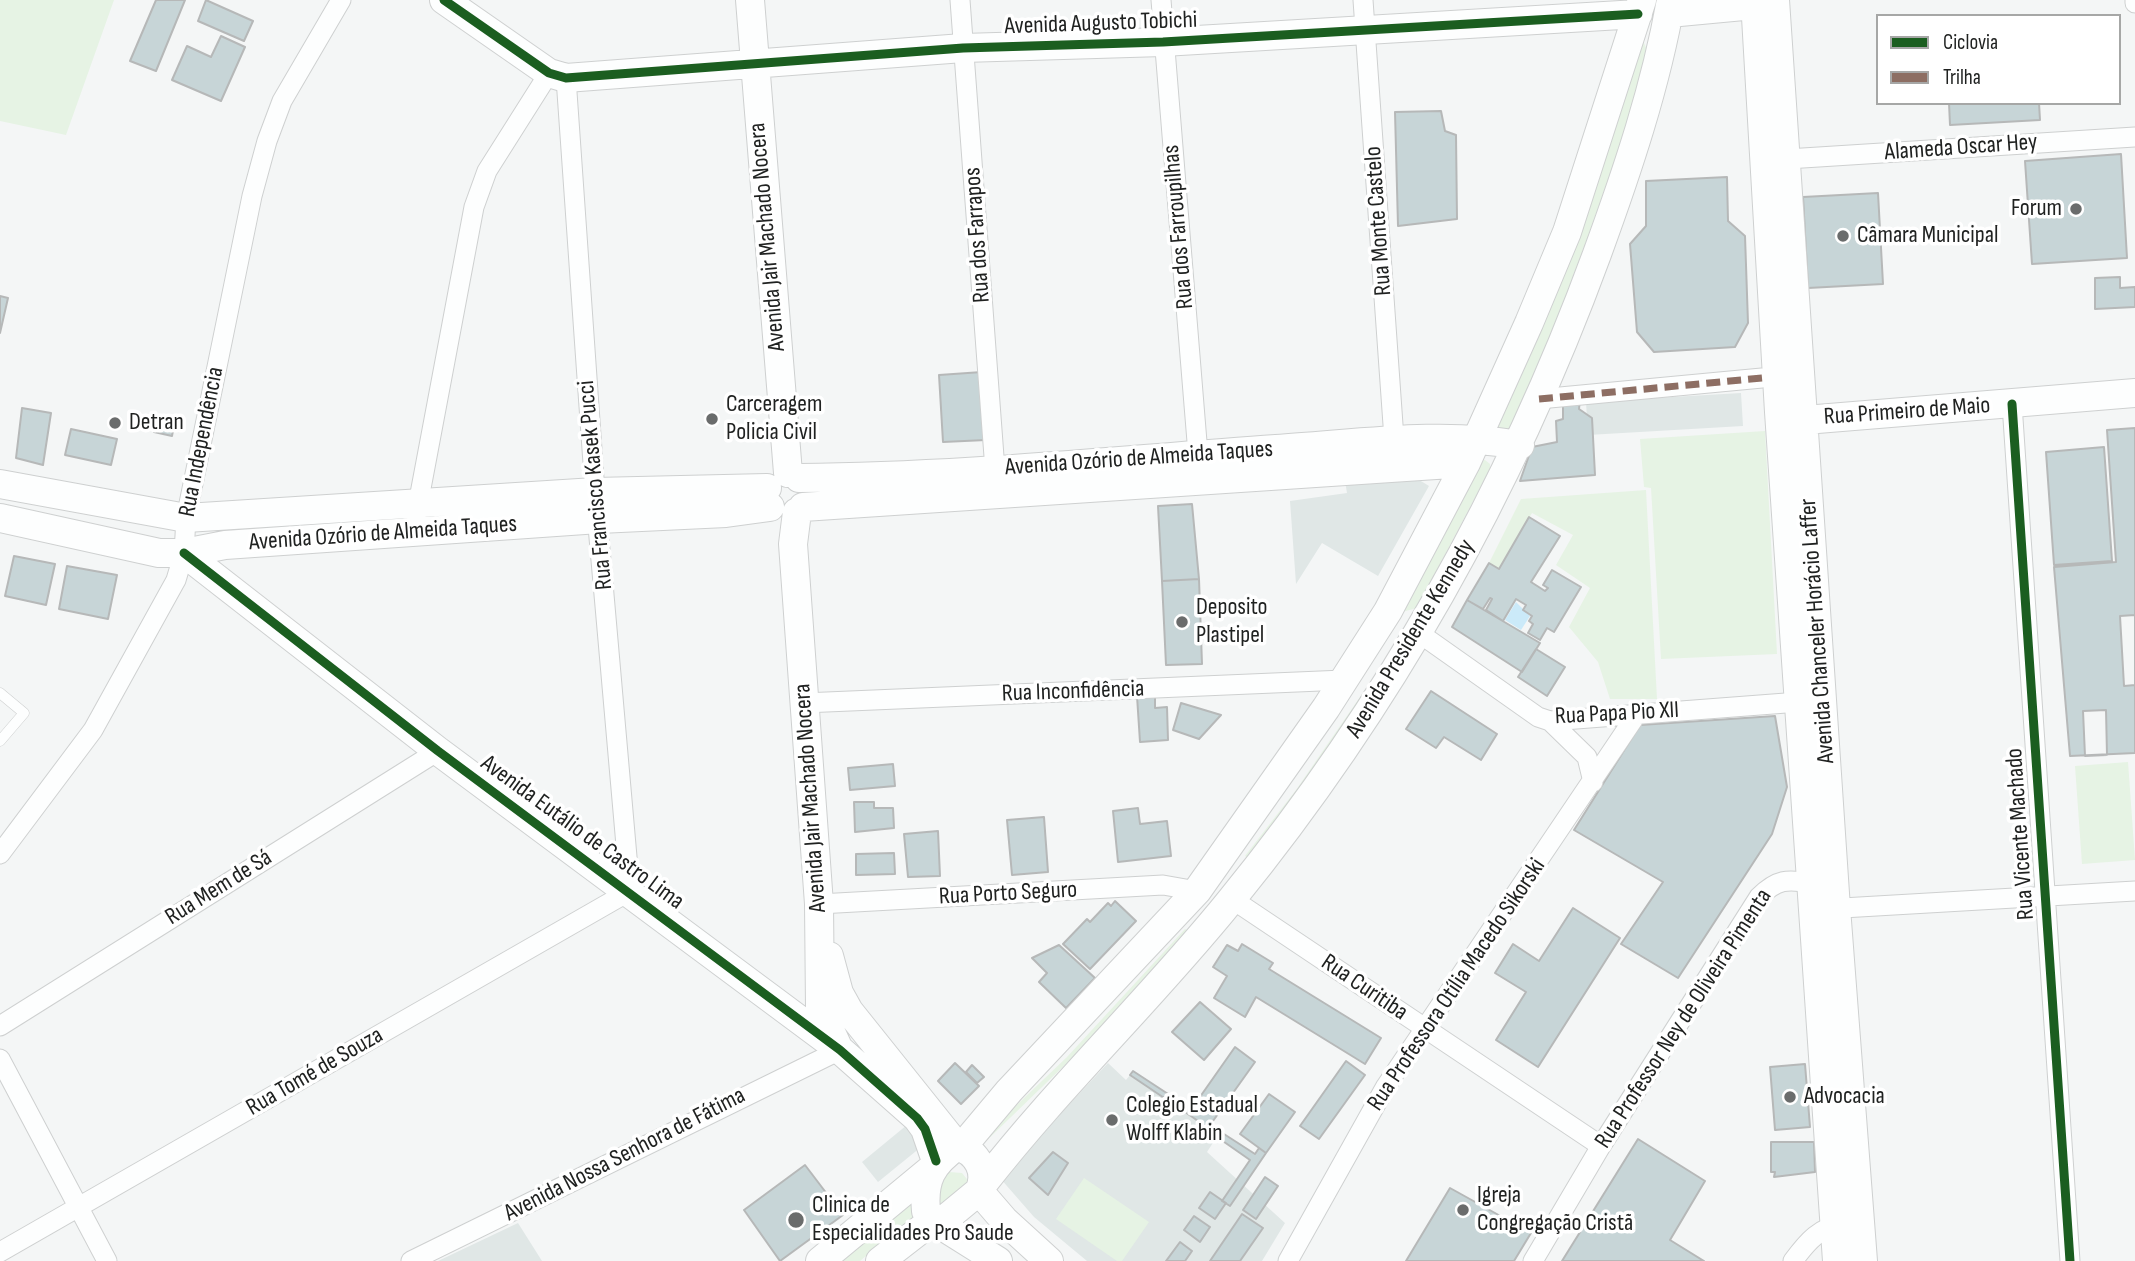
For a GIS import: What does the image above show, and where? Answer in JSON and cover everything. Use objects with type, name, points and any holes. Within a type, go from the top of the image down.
[{"type":"street","name":"Rua Independência","points":[[0,854],[93,730],[176,580],[184,553],[186,518],[252,196],[267,141],[282,101],[341,0]]},
{"type":"street","points":[[412,531],[474,206],[492,161],[557,75],[444,0]]},
{"type":"street","name":"Avenida Jair Machado Nocera","points":[[750,0],[820,915],[820,1008],[840,1051]]},
{"type":"street","name":"Rua dos Farrapos","points":[[960,0],[995,470]]},
{"type":"street","name":"Rua dos Farroupilhas","points":[[1161,0],[1198,454]]},
{"type":"street","name":"Rua Monte Castelo","points":[[1363,0],[1396,454]]},
{"type":"street","points":[[1674,4],[1761,2]]},
{"type":"street","name":"Avenida Chanceler Horácio Laffer","points":[[1761,2],[1787,159],[1795,419],[1799,702],[1820,900]]},
{"type":"street","name":"Avenida Chanceler Horácio Laffer","points":[[1761,2],[1779,376],[1795,419],[1835,1228],[1847,1261]]},
{"type":"street","name":"Avenida Presidente Kennedy","points":[[936,1222],[981,1188],[1016,1141],[1160,986],[1232,899],[1363,723],[1453,577],[1520,445],[1622,185],[1674,4]]},
{"type":"street","name":"Avenida Augusto Tobichi","points":[[557,75],[963,48],[1163,42],[1365,31],[1640,7]]},
{"type":"street","name":"Avenida Presidente Kennedy","points":[[820,1261],[946,1156],[1197,891],[1344,680],[1388,611],[1478,438],[1567,232],[1640,7]]},
{"type":"street","name":"Rua Francisco Kasek Pucci","points":[[557,75],[630,891]]},
{"type":"street","name":"Alameda Oscar Hey","points":[[1787,159],[2135,137]]},
{"type":"street","points":[[1539,399],[1762,378]]},
{"type":"street","name":"Rua Primeiro de Maio","points":[[1795,419],[2135,393]]},
{"type":"street","name":"Rua Vicente Machado","points":[[2012,404],[2070,1261]]},
{"type":"street","name":"Avenida Ozório de Almeida Taques","points":[[786,497],[1396,454],[1478,438],[1520,445]]},
{"type":"street","name":"Avenida Ozório de Almeida Taques","points":[[0,484],[186,518],[418,504],[597,505],[726,513],[786,497],[995,470],[1198,454],[1396,454],[1466,463]]},
{"type":"street","name":"Avenida Ozório de Almeida Taques","points":[[0,518],[159,553],[184,553],[225,545],[412,531],[597,505]]},
{"type":"street","name":"Avenida Eutálio de Castro Lima","points":[[184,553],[438,751],[630,891],[840,1051],[917,1118],[946,1156]]},
{"type":"street","name":"Rua Papa Pio XII","points":[[1419,633],[1538,717],[1550,721],[1799,702]]},
{"type":"street","name":"Rua Inconfidência","points":[[803,704],[1344,680]]},
{"type":"street","name":"Rua Professora Otília Macedo Sikorski","points":[[1287,1261],[1386,1086],[1637,714]]},
{"type":"street","points":[[1550,721],[1587,757],[1593,782]]},
{"type":"street","name":"Rua Mem de Sá","points":[[0,1026],[438,751]]},
{"type":"street","name":"Rua Professor Ney de Oliveira Pimenta","points":[[1533,1261],[1601,1146],[1759,897],[1773,883],[1782,881],[1820,900],[2044,897],[2135,891]]},
{"type":"street","name":"Rua Porto Seguro","points":[[820,915],[1163,886],[1197,891]]},
{"type":"street","name":"Rua Tomé de Souza","points":[[0,1252],[630,891]]},
{"type":"street","name":"Rua Curitiba","points":[[1232,899],[1601,1146]]},
{"type":"street","name":"Avenida Jair Machado Nocera","points":[[820,915],[839,993],[946,1156]]},
{"type":"street","name":"Avenida Nossa Senhora de Fátima","points":[[411,1261],[840,1051]]},
{"type":"street","points":[[0,1059],[77,1209],[107,1261]]},
{"type":"street","points":[[998,1261],[936,1222],[926,1211],[925,1200],[946,1156],[980,1164],[981,1188],[1004,1220],[1049,1261]]},
{"type":"street","points":[[880,1261],[936,1222]]},
{"type":"street","points":[[1793,1261],[1835,1228]]},
{"type":"street","points":[[1817,1261],[1811,1250],[1835,1228]]},
{"type":"lane","points":[[0,693],[24,713],[0,741]]},
{"type":"shaded area","points":[[1741,393],[1743,426],[1588,435],[1586,402]]},
{"type":"shaded area","points":[[1416,478],[1429,486],[1378,576],[1322,543],[1296,584],[1290,501],[1347,493],[1345,481]]},
{"type":"shaded area","name":"Colegio Estadual Wolff Klabin","points":[[1108,1063],[1126,1080],[1130,1075],[1218,1135],[1207,1152],[1285,1223],[1262,1261],[1087,1261],[1034,1217],[1000,1178]]},
{"type":"shaded area","points":[[913,1120],[926,1143],[878,1182],[862,1162]]},
{"type":"shaded area","points":[[518,1223],[542,1261],[438,1261]]},
{"type":"green space","points":[[0,0],[114,0],[66,135],[0,121]]},
{"type":"green space","points":[[1634,43],[1644,43],[1649,55],[1634,102],[1550,336],[1512,428],[1505,433],[1495,428]]},
{"type":"green space","points":[[1765,431],[1777,654],[1661,659],[1651,488],[1644,487],[1640,439]]},
{"type":"green space","points":[[1485,460],[1490,464],[1490,469],[1417,608],[1402,612],[1480,461]]},
{"type":"green space","points":[[1646,490],[1657,699],[1610,699],[1598,662],[1569,627],[1590,588],[1556,565],[1573,535],[1532,513],[1499,569],[1489,563],[1521,499]]},
{"type":"green space","points":[[1393,649],[1397,651],[1250,859],[1245,856],[1296,790]]},
{"type":"green space","points":[[2128,762],[2135,860],[2082,864],[2075,766]]},
{"type":"green space","points":[[1185,929],[1189,931],[1071,1059],[981,1146],[977,1143],[1067,1057]]},
{"type":"green space","points":[[949,1172],[962,1173],[971,1184],[938,1207],[940,1178]]},
{"type":"green space","points":[[1084,1178],[1149,1222],[1122,1261],[1117,1261],[1056,1219]]},
{"type":"green space","points":[[912,1199],[917,1220],[903,1225],[860,1261],[833,1261]]},
{"type":"water","points":[[1516,602],[1530,616],[1521,630],[1505,620]]},
{"type":"building","points":[[156,0],[185,0],[156,71],[130,61]]},
{"type":"building","points":[[206,0],[253,21],[244,41],[198,21]]},
{"type":"building","points":[[221,36],[245,47],[221,101],[172,80],[187,46],[211,57]]},
{"type":"building","points":[[1949,105],[2039,105],[2040,120],[1950,125]]},
{"type":"building","points":[[1441,111],[1445,131],[1456,135],[1457,219],[1398,226],[1395,112]]},
{"type":"building","name":"Forum","points":[[2121,154],[2127,258],[2032,264],[2025,161]]},
{"type":"building","points":[[1727,177],[1728,221],[1745,236],[1748,323],[1735,347],[1654,352],[1637,332],[1630,244],[1646,226],[1646,181]]},
{"type":"building","name":"Câmara Municipal","points":[[1878,193],[1883,284],[1808,288],[1803,197]]},
{"type":"building","points":[[2120,277],[2120,288],[2135,287],[2135,307],[2095,309],[2095,278]]},
{"type":"building","points":[[0,296],[8,298],[0,333]]},
{"type":"building","points":[[982,372],[986,440],[943,442],[939,375]]},
{"type":"building","points":[[1563,398],[1580,399],[1579,409],[1592,418],[1595,475],[1520,481],[1532,447],[1557,442],[1556,421],[1563,419]]},
{"type":"building","points":[[22,408],[51,413],[43,465],[16,458]]},
{"type":"building","points":[[158,416],[175,420],[172,436],[154,432]]},
{"type":"building","points":[[2135,428],[2135,753],[2070,756],[2054,567],[2116,562],[2107,430]]},
{"type":"building","points":[[71,429],[117,439],[111,465],[65,455]]},
{"type":"building","points":[[2104,447],[2112,561],[2054,565],[2046,452]]},
{"type":"building","points":[[1192,504],[1199,579],[1162,581],[1158,506]]},
{"type":"building","points":[[1529,517],[1560,536],[1531,582],[1545,591],[1548,588],[1543,585],[1552,570],[1581,587],[1554,632],[1547,628],[1540,640],[1528,633],[1533,624],[1529,621],[1532,616],[1523,610],[1526,605],[1516,599],[1503,621],[1486,610],[1492,599],[1490,598],[1483,609],[1467,600],[1489,563],[1499,569]]},
{"type":"building","points":[[14,556],[55,564],[46,605],[5,596]]},
{"type":"building","points":[[67,566],[117,575],[108,619],[59,609]]},
{"type":"building","name":"Deposito Plastipel","points":[[1199,579],[1202,664],[1166,665],[1162,581]]},
{"type":"building","points":[[1467,600],[1540,643],[1522,672],[1452,627]]},
{"type":"building","points":[[2135,615],[2135,685],[2124,686],[2120,616]]},
{"type":"building","points":[[1536,649],[1565,667],[1547,696],[1518,677]]},
{"type":"building","points":[[1431,691],[1497,734],[1481,760],[1444,737],[1436,748],[1406,729]]},
{"type":"building","points":[[1155,695],[1155,708],[1167,707],[1168,740],[1140,742],[1137,696]]},
{"type":"building","points":[[1181,703],[1221,715],[1199,739],[1173,730]]},
{"type":"building","points":[[2106,710],[2107,755],[2085,756],[2083,711]]},
{"type":"building","points":[[1775,716],[1787,787],[1772,834],[1678,978],[1621,944],[1663,882],[1574,830],[1640,725]]},
{"type":"building","points":[[893,764],[895,786],[850,790],[848,768]]},
{"type":"building","points":[[854,802],[874,802],[874,808],[893,808],[894,828],[855,832]]},
{"type":"building","points":[[1138,808],[1140,824],[1167,821],[1171,856],[1118,862],[1113,811]]},
{"type":"building","points":[[1044,817],[1048,872],[1012,875],[1007,820]]},
{"type":"building","points":[[938,831],[940,876],[908,877],[904,834]]},
{"type":"building","points":[[894,853],[895,874],[856,875],[856,854]]},
{"type":"building","points":[[1115,901],[1136,921],[1090,969],[1063,944],[1087,919],[1090,922],[1108,903],[1111,906]]},
{"type":"building","points":[[1573,908],[1620,938],[1538,1067],[1496,1040],[1526,992],[1495,973],[1513,944],[1539,961]]},
{"type":"building","points":[[1242,944],[1273,963],[1269,969],[1381,1038],[1365,1064],[1256,997],[1245,1017],[1214,998],[1227,976],[1213,967],[1227,945],[1238,951]]},
{"type":"building","points":[[1059,945],[1095,978],[1066,1008],[1039,982],[1047,973],[1032,958]]},
{"type":"building","points":[[1200,1002],[1231,1029],[1204,1060],[1172,1032]]},
{"type":"building","points":[[1235,1047],[1255,1062],[1208,1128],[1188,1114]]},
{"type":"building","points":[[1346,1061],[1365,1075],[1319,1139],[1300,1126]]},
{"type":"building","points":[[955,1063],[979,1086],[961,1104],[938,1081]]},
{"type":"building","name":"Advocacia","points":[[1805,1064],[1810,1127],[1775,1130],[1770,1067]]},
{"type":"building","points":[[972,1065],[984,1077],[977,1083],[966,1072]]},
{"type":"building","points":[[1133,1071],[1191,1109],[1188,1114],[1130,1075]]},
{"type":"building","points":[[1269,1094],[1295,1112],[1266,1153],[1240,1134]]},
{"type":"building","points":[[1210,1125],[1255,1154],[1259,1148],[1266,1153],[1230,1206],[1222,1201],[1250,1160],[1217,1137],[1218,1135],[1208,1128]]},
{"type":"building","points":[[1638,1139],[1705,1181],[1670,1240],[1704,1261],[1562,1261]]},
{"type":"building","points":[[1771,1142],[1814,1142],[1815,1172],[1774,1177],[1775,1172],[1771,1172]]},
{"type":"building","points":[[1053,1152],[1068,1163],[1048,1195],[1029,1178]]},
{"type":"building","points":[[805,1165],[843,1215],[780,1261],[744,1210]]},
{"type":"building","points":[[1265,1177],[1278,1186],[1256,1219],[1243,1210]]},
{"type":"building","name":"Igreja Congregação Cristã","points":[[1450,1188],[1531,1233],[1514,1261],[1406,1261]]},
{"type":"building","points":[[1210,1192],[1226,1203],[1215,1219],[1199,1208]]},
{"type":"building","points":[[1242,1214],[1263,1228],[1240,1261],[1210,1261]]},
{"type":"building","points":[[1194,1216],[1210,1227],[1200,1242],[1184,1230]]},
{"type":"building","points":[[1180,1242],[1192,1251],[1185,1261],[1166,1261]]},
{"type":"marked path","points":[[1539,399],[1762,378]]},
{"type":"cycle path","points":[[444,0],[549,73],[566,78],[963,48],[1163,42],[1638,14]]},
{"type":"cycle path","points":[[2012,404],[2070,1261]]},
{"type":"cycle path","points":[[184,553],[438,751],[840,1050],[917,1118],[925,1129],[936,1161]]},
{"type":"place","name":"Forum","points":[[2076,209]]},
{"type":"place","name":"Câmara Municipal","points":[[1843,236]]},
{"type":"place","name":"Carceragem Policia Civil","points":[[712,419]]},
{"type":"place","name":"Detran","points":[[115,423]]},
{"type":"place","name":"Deposito Plastipel","points":[[1182,622]]},
{"type":"place","name":"Advocacia","points":[[1790,1097]]},
{"type":"place","name":"Colegio Estadual Wolff Klabin","points":[[1112,1120]]},
{"type":"place","name":"Igreja Congregação Cristã","points":[[1463,1210]]},
{"type":"place","name":"Clinica de Especialidades Pro Saude","points":[[796,1220]]}]
